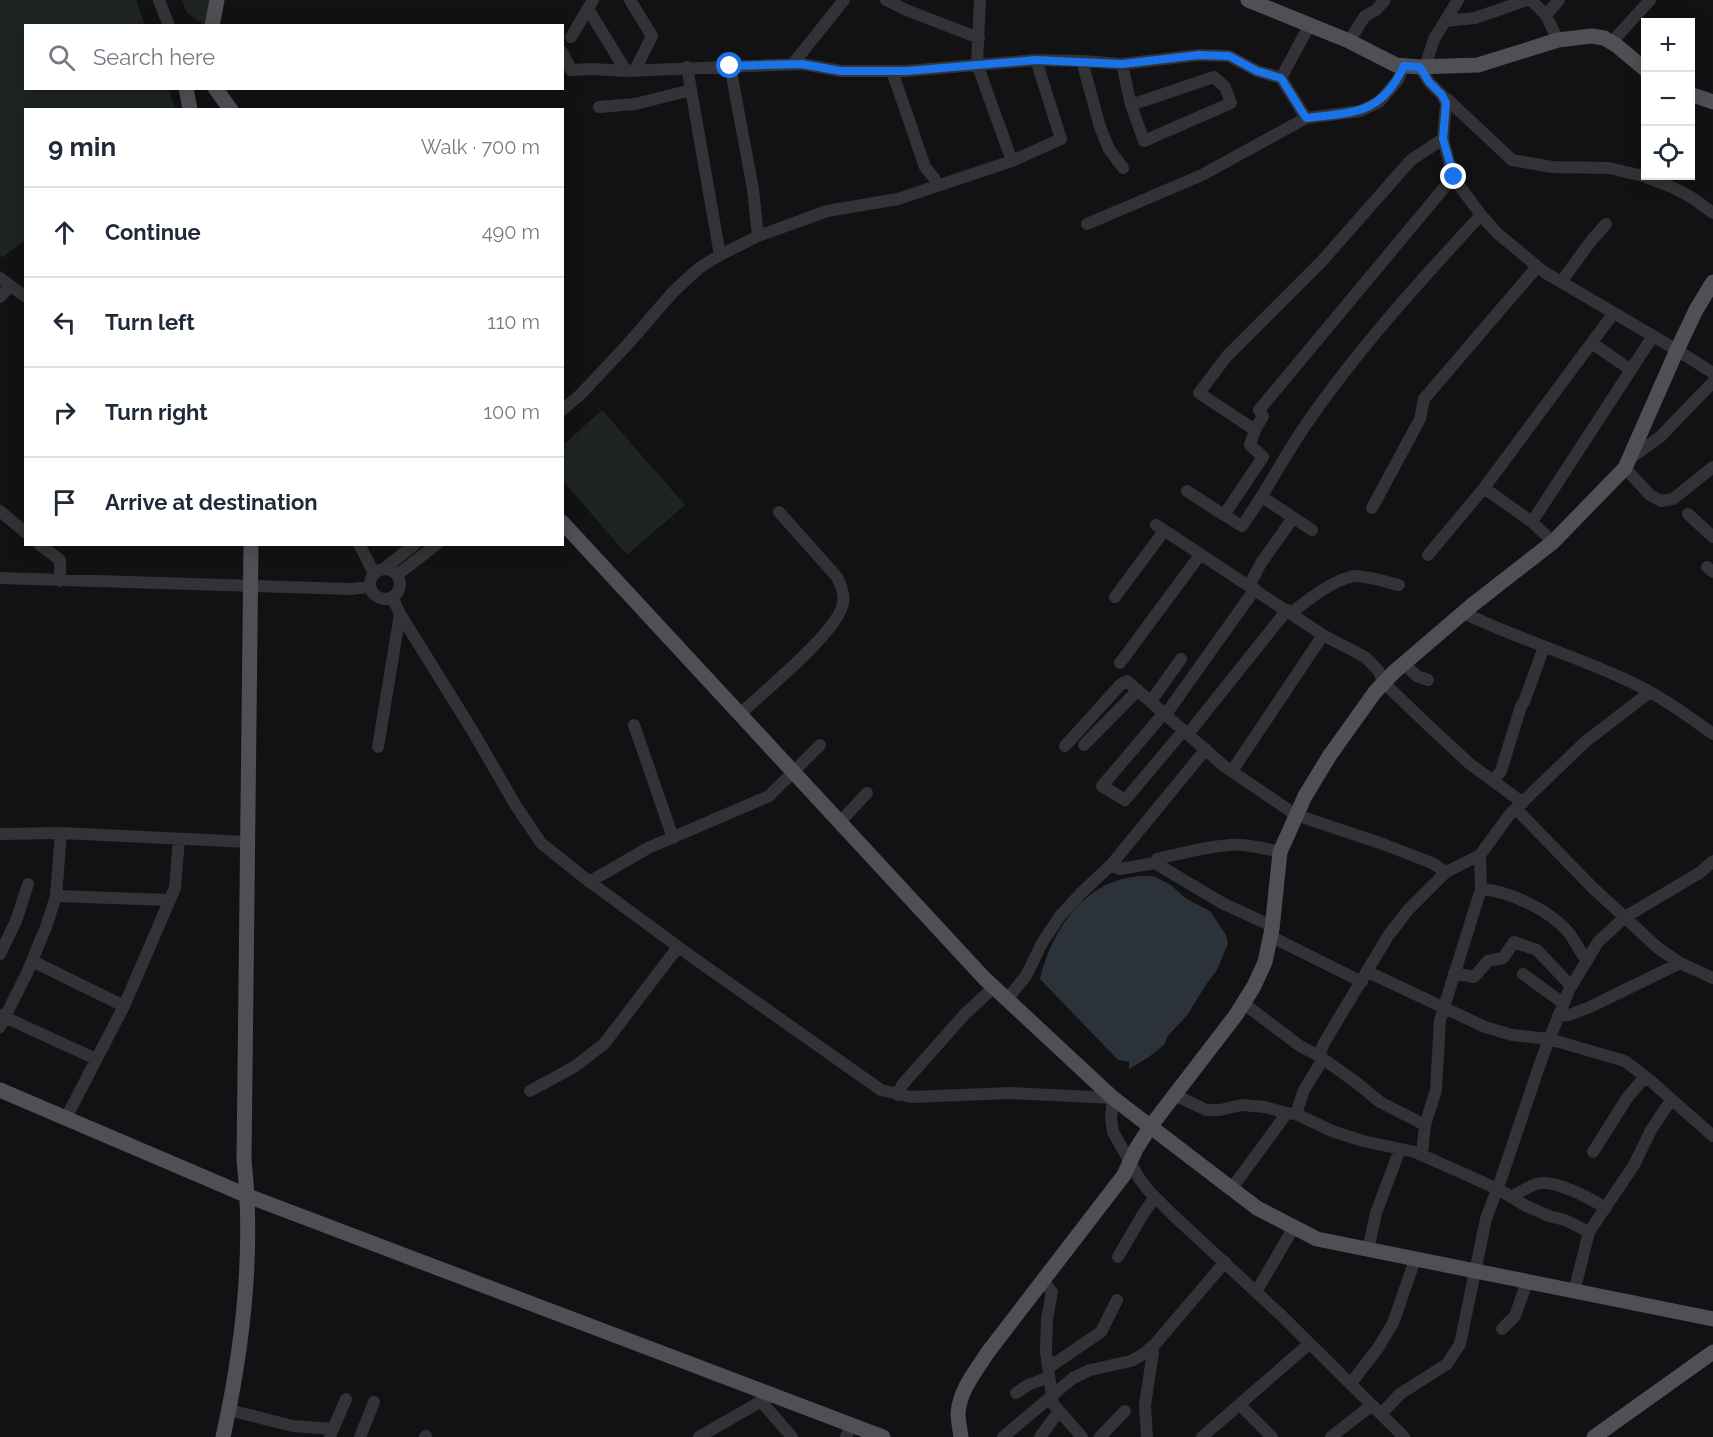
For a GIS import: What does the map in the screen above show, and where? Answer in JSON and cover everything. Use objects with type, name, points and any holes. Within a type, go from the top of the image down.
[{"type":"main road","points":[[212,24],[217,0]]},
{"type":"main road","points":[[1248,0],[1349,41],[1396,65],[1422,67],[1478,65],[1558,40],[1592,36],[1612,42],[1641,66]]},
{"type":"main road","points":[[186,90],[190,108]]},
{"type":"main road","points":[[216,90],[230,108]]},
{"type":"main road","points":[[1695,96],[1713,102]]},
{"type":"main road","points":[[961,1437],[958,1413],[963,1390],[988,1352],[1124,1175],[1150,1127],[1243,1004],[1254,986],[1265,962],[1280,852],[1305,796],[1330,755],[1375,692],[1384,683],[1464,613],[1553,542],[1627,464],[1677,350],[1696,310],[1713,282]]},
{"type":"main road","points":[[564,524],[994,987],[1113,1098],[1257,1208],[1317,1239],[1713,1319]]},
{"type":"main road","points":[[223,1437],[241,1344],[248,1196],[244,1160],[251,546]]},
{"type":"main road","points":[[0,1090],[248,1196],[764,1395],[849,1431],[884,1437]]},
{"type":"main road","points":[[1594,1437],[1713,1352]]},
{"type":"street","points":[[159,0],[168,24]]},
{"type":"street","points":[[630,0],[651,36],[630,71]]},
{"type":"street","points":[[792,65],[844,0]]},
{"type":"street","points":[[886,0],[978,38]]},
{"type":"street","points":[[980,0],[977,64],[1012,161]]},
{"type":"street","points":[[1349,41],[1365,16],[1376,10],[1385,0]]},
{"type":"street","points":[[1445,21],[1475,18],[1529,0],[1546,15],[1558,40]]},
{"type":"street","points":[[1546,15],[1559,0]]},
{"type":"street","points":[[1612,42],[1650,0]]},
{"type":"street","points":[[1453,2],[1422,67],[1446,103],[1443,139],[1454,177],[1480,215],[1537,267],[1677,350],[1713,374]]},
{"type":"street","points":[[571,37],[591,4],[630,71]]},
{"type":"street","points":[[1281,78],[1309,26]]},
{"type":"street","points":[[564,56],[571,70],[630,71],[792,65],[841,71],[892,71],[1036,60],[1122,64],[1199,55],[1229,56],[1257,71],[1281,78],[1306,118]]},
{"type":"street","points":[[564,408],[596,378],[673,292],[699,268],[720,255],[758,236],[827,211],[898,199],[1012,161],[1061,139],[1036,60]]},
{"type":"street","points":[[1082,61],[1100,127],[1109,149],[1124,168]]},
{"type":"street","points":[[1122,64],[1131,105],[1144,141],[1231,103],[1225,87],[1214,77],[1131,105]]},
{"type":"street","points":[[730,66],[753,189],[758,236]]},
{"type":"street","points":[[1088,224],[1202,175],[1306,118],[1360,111],[1378,102],[1398,80],[1404,66]]},
{"type":"street","points":[[687,68],[720,255]]},
{"type":"street","points":[[892,71],[926,167],[937,186]]},
{"type":"street","points":[[599,107],[635,104],[691,90]]},
{"type":"street","points":[[1444,99],[1447,99],[1512,160],[1552,167],[1609,168],[1643,176],[1674,188],[1713,213]]},
{"type":"street","points":[[1255,430],[1199,393],[1227,356],[1322,261],[1411,160],[1443,139]]},
{"type":"street","points":[[1224,515],[1263,457],[1250,445],[1263,416],[1259,410],[1454,177]]},
{"type":"street","points":[[1187,491],[1242,526],[1304,427],[1347,369],[1423,278],[1480,215]]},
{"type":"street","points":[[1561,282],[1606,224]]},
{"type":"street","points":[[1372,508],[1420,419],[1424,399],[1537,267]]},
{"type":"street","points":[[0,278],[24,296]]},
{"type":"street","points":[[0,297],[10,286]]},
{"type":"street","points":[[1428,555],[1484,488],[1593,344],[1613,314]]},
{"type":"street","points":[[1532,522],[1653,336]]},
{"type":"street","points":[[1593,344],[1631,370]]},
{"type":"street","points":[[1713,382],[1660,437],[1627,464],[1650,495],[1661,501],[1673,498],[1713,467]]},
{"type":"street","points":[[1484,488],[1532,522],[1553,542]]},
{"type":"street","points":[[1262,497],[1312,530]]},
{"type":"street","points":[[0,512],[24,531]]},
{"type":"street","points":[[740,714],[816,643],[836,619],[843,604],[842,588],[837,577],[779,512]]},
{"type":"street","points":[[1688,514],[1713,537]]},
{"type":"street","points":[[1293,518],[1261,563],[1252,587],[1165,714],[1102,786],[1125,800],[1289,611],[1346,578],[1357,576],[1399,585]]},
{"type":"street","points":[[1115,597],[1160,528],[1323,635],[1365,657],[1378,670],[1384,683],[1470,764],[1493,781],[1519,806],[1592,887],[1625,918],[1658,948],[1680,963],[1713,978]]},
{"type":"street","points":[[42,546],[60,560],[60,581]]},
{"type":"street","points":[[361,546],[380,570],[397,575],[400,581],[398,590],[392,597],[383,599],[375,595],[370,587],[370,579],[380,570],[412,546]]},
{"type":"street","points":[[397,575],[434,546]]},
{"type":"street","points":[[1120,663],[1200,555]]},
{"type":"street","points":[[0,578],[350,589],[370,587]]},
{"type":"street","points":[[392,597],[516,806],[541,843],[589,882],[881,1090],[911,1097],[1011,1094],[1113,1098],[1110,1118],[1113,1132],[1139,1178],[1155,1197],[1351,1383],[1404,1437]]},
{"type":"street","points":[[1464,613],[1498,630],[1621,677],[1650,692],[1713,734]]},
{"type":"street","points":[[378,747],[400,614]]},
{"type":"street","points":[[1232,771],[1323,635]]},
{"type":"street","points":[[1493,781],[1501,771],[1521,706],[1544,647]]},
{"type":"street","points":[[1150,701],[1181,659]]},
{"type":"street","points":[[1404,664],[1417,676],[1428,680]]},
{"type":"street","points":[[1065,746],[1121,684],[1128,681],[1232,771],[1296,815],[1432,863],[1446,872]]},
{"type":"street","points":[[1084,745],[1138,690]]},
{"type":"street","points":[[1232,1188],[1292,1114],[1321,1057],[1324,1043],[1388,936],[1408,910],[1446,872],[1480,855],[1510,814],[1585,741],[1650,692]]},
{"type":"street","points":[[634,725],[673,838]]},
{"type":"street","points":[[589,882],[648,849],[769,796],[820,745]]},
{"type":"street","points":[[1007,999],[1026,976],[1042,943],[1060,916],[1080,893],[1111,865],[1206,749]]},
{"type":"street","points":[[840,822],[867,793]]},
{"type":"street","points":[[0,834],[61,833],[248,842]]},
{"type":"street","points":[[61,833],[56,896],[32,961],[2,1020],[96,1059]]},
{"type":"street","points":[[66,1118],[124,1006],[175,888],[178,839]]},
{"type":"street","points":[[1155,863],[1157,859],[1173,855],[1240,844],[1280,852]]},
{"type":"street","points":[[1422,1155],[1425,1125],[1436,1090],[1440,1020],[1481,889],[1480,855]]},
{"type":"street","points":[[1331,1437],[1438,1370],[1453,1356],[1460,1344],[1486,1219],[1558,1016],[1571,986],[1598,942],[1625,918],[1701,872],[1713,861]]},
{"type":"street","points":[[1111,865],[1120,869],[1155,863],[1271,931],[1365,977],[1443,1007],[1485,1027],[1512,1035],[1550,1039],[1625,1061],[1713,1136]]},
{"type":"street","points":[[0,954],[16,921],[28,884]]},
{"type":"street","points":[[1481,889],[1512,895],[1531,904],[1569,933],[1587,960]]},
{"type":"street","points":[[56,896],[170,900]]},
{"type":"street","points":[[1454,973],[1474,977],[1488,962],[1503,958],[1514,942],[1537,950],[1571,986]]},
{"type":"street","points":[[530,1091],[574,1067],[604,1044],[678,946]]},
{"type":"street","points":[[32,961],[124,1006]]},
{"type":"street","points":[[1558,1016],[1590,1008],[1680,963]]},
{"type":"street","points":[[1523,974],[1563,1003]]},
{"type":"street","points":[[898,1095],[902,1085],[964,1015],[994,987]]},
{"type":"street","points":[[1243,1004],[1300,1046],[1321,1057],[1380,1101],[1425,1125]]},
{"type":"street","points":[[1593,1152],[1627,1098],[1645,1077]]},
{"type":"street","points":[[1175,1095],[1206,1110],[1252,1105],[1265,1107],[1292,1114],[1363,1141],[1422,1155],[1498,1189],[1526,1206],[1565,1220],[1589,1233]]},
{"type":"street","points":[[1575,1292],[1589,1233],[1634,1165],[1656,1122],[1671,1100]]},
{"type":"street","points":[[1368,1250],[1376,1213],[1400,1149]]},
{"type":"street","points":[[1511,1197],[1538,1183],[1546,1183],[1579,1193],[1606,1208]]},
{"type":"street","points":[[1118,1257],[1155,1197]]},
{"type":"street","points":[[1256,1292],[1294,1227]]},
{"type":"street","points":[[1351,1383],[1394,1323],[1415,1260]]},
{"type":"street","points":[[1003,1437],[1073,1378],[1090,1370],[1131,1361],[1142,1355],[1152,1347],[1225,1262]]},
{"type":"street","points":[[1043,1281],[1052,1292],[1047,1319],[1046,1352],[1053,1404],[1082,1437]]},
{"type":"street","points":[[1502,1329],[1515,1316],[1527,1282]]},
{"type":"street","points":[[1016,1393],[1049,1373],[1101,1332],[1117,1300]]},
{"type":"street","points":[[1202,1437],[1310,1344]]},
{"type":"street","points":[[1147,1437],[1145,1405],[1152,1347]]},
{"type":"street","points":[[699,1437],[764,1395],[765,1406],[792,1437]]},
{"type":"street","points":[[229,1410],[331,1433],[346,1399]]},
{"type":"street","points":[[360,1437],[374,1402]]},
{"type":"street","points":[[1240,1405],[1272,1437]]},
{"type":"street","points":[[1040,1437],[1059,1411]]},
{"type":"street","points":[[1100,1437],[1125,1411]]},
{"type":"shaded area","points":[[0,0],[136,0],[145,24],[24,24],[24,90],[168,90],[176,108],[24,108],[24,241],[2,258],[0,255]]},
{"type":"shaded area","points":[[182,0],[210,0],[207,24],[203,24],[186,12]]},
{"type":"shaded area","points":[[602,410],[685,505],[627,555],[564,482],[564,444]]},
{"type":"shaded area","points":[[1153,876],[1171,885],[1185,898],[1210,911],[1226,935],[1228,944],[1217,970],[1188,1014],[1167,1037],[1165,1044],[1129,1069],[1129,1062],[1118,1060],[1040,979],[1055,939],[1065,921],[1078,906],[1093,893],[1111,883],[1131,877]]},
{"type":"route","points":[[730,66],[801,64],[841,71],[906,71],[1036,60],[1122,64],[1199,55],[1229,56],[1257,71],[1281,78],[1306,118],[1360,111],[1378,102],[1398,80],[1404,66],[1420,67],[1446,103],[1443,139],[1454,177]]}]
